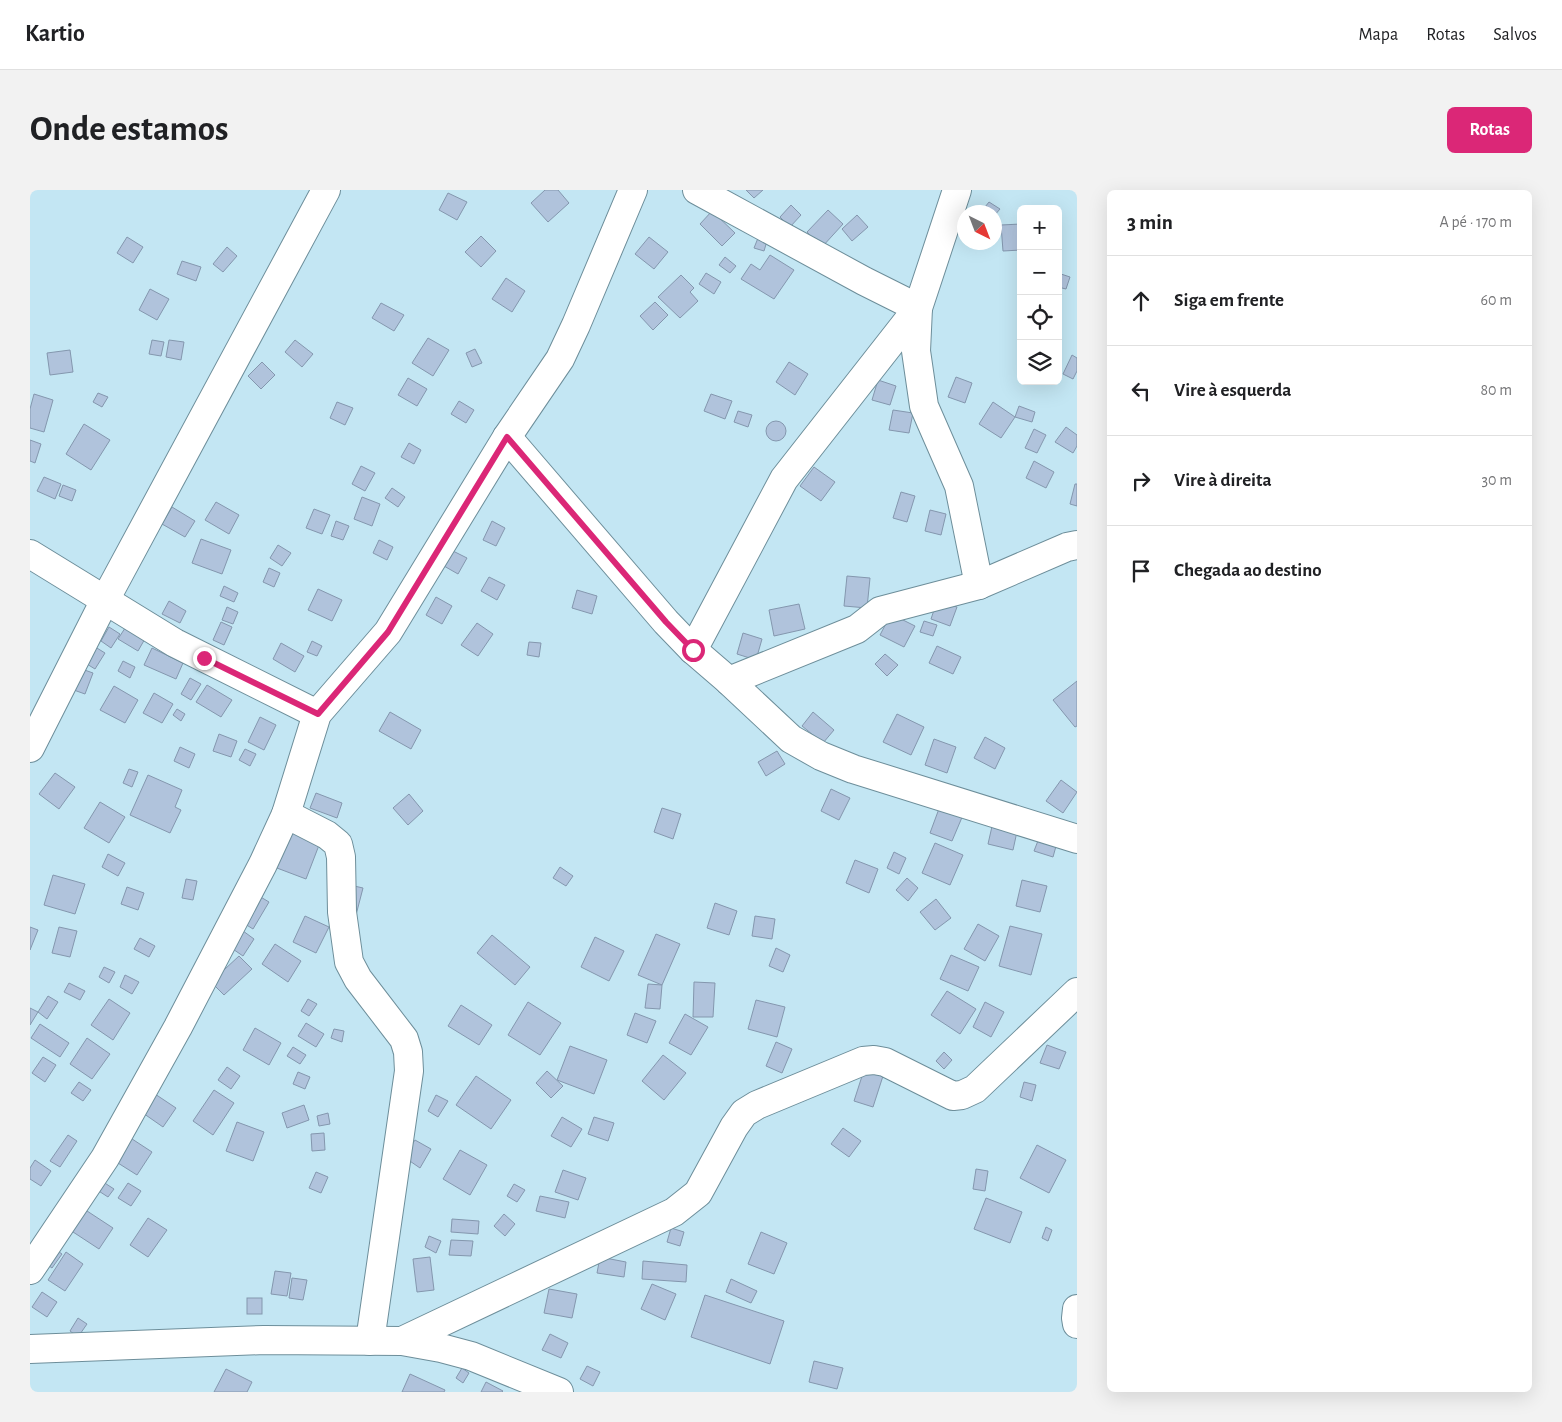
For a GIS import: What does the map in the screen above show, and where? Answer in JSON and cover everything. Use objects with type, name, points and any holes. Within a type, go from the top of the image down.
[{"type":"street","points":[[30,748],[105,600],[326,190]]},
{"type":"street","points":[[30,1270],[105,1158],[182,1018],[263,864],[286,814],[318,714],[388,632],[507,437],[560,359],[633,190]]},
{"type":"street","points":[[696,190],[864,281],[918,308]]},
{"type":"street","points":[[957,190],[918,308],[916,351],[924,406],[959,486],[979,585]]},
{"type":"street","points":[[693,650],[784,480],[918,308]]},
{"type":"street","points":[[507,437],[666,622],[693,650],[729,680],[791,739],[820,756],[852,769],[1077,839]]},
{"type":"street","points":[[729,680],[857,629],[880,611],[979,585],[1067,547],[1077,545]]},
{"type":"street","points":[[30,554],[175,643],[318,714]]},
{"type":"street","points":[[286,814],[327,835],[338,844],[341,857],[342,912],[349,962],[358,979],[404,1039],[408,1052],[409,1071],[370,1341]]},
{"type":"street","points":[[402,1342],[674,1212],[698,1193],[734,1126],[744,1113],[757,1105],[863,1061],[874,1060],[885,1062],[953,1096],[962,1095],[975,1089],[1077,992]]},
{"type":"street","points":[[1077,1309],[1077,1324]]},
{"type":"street","points":[[30,1349],[264,1340],[402,1342],[441,1348],[471,1356],[559,1392]]},
{"type":"building","points":[[545,190],[558,190],[569,203],[548,222],[531,203]]},
{"type":"building","points":[[746,190],[763,190],[754,198]]},
{"type":"building","points":[[448,193],[467,202],[457,220],[439,210]]},
{"type":"building","points":[[791,205],[801,215],[790,227],[780,217]]},
{"type":"building","points":[[828,210],[843,224],[822,247],[807,232]]},
{"type":"building","points":[[712,211],[735,233],[722,246],[700,224]]},
{"type":"building","points":[[857,215],[868,227],[852,241],[842,229]]},
{"type":"building","points":[[1017,224],[1017,250],[1003,251],[1002,225]]},
{"type":"building","points":[[481,236],[496,251],[481,267],[465,252]]},
{"type":"building","points":[[127,237],[143,247],[133,263],[117,253]]},
{"type":"building","points":[[649,237],[668,252],[654,269],[635,254]]},
{"type":"building","points":[[758,238],[767,241],[764,251],[754,248]]},
{"type":"building","points":[[227,247],[237,256],[223,272],[213,264]]},
{"type":"building","points":[[770,255],[794,270],[774,299],[741,279],[751,264],[760,270]]},
{"type":"building","points":[[725,257],[736,266],[730,273],[719,265]]},
{"type":"building","points":[[182,261],[201,267],[196,281],[177,274]]},
{"type":"building","points":[[706,273],[721,282],[714,294],[699,284]]},
{"type":"building","points":[[1062,274],[1070,277],[1066,289],[1062,288]]},
{"type":"building","points":[[681,275],[694,288],[690,292],[698,301],[680,318],[658,297]]},
{"type":"building","points":[[506,278],[525,291],[512,312],[492,299]]},
{"type":"building","points":[[150,289],[169,299],[157,320],[139,310]]},
{"type":"building","points":[[655,302],[668,315],[653,330],[640,316]]},
{"type":"building","points":[[381,303],[404,315],[394,331],[372,318]]},
{"type":"building","points":[[428,338],[449,350],[433,376],[412,363]]},
{"type":"building","points":[[152,340],[164,342],[161,356],[149,354]]},
{"type":"building","points":[[169,340],[184,342],[181,360],[166,357]]},
{"type":"building","points":[[295,340],[313,354],[302,367],[285,352]]},
{"type":"building","points":[[475,349],[482,363],[472,367],[466,353]]},
{"type":"building","points":[[70,350],[73,372],[50,375],[47,353]]},
{"type":"building","points":[[1072,355],[1077,358],[1077,371],[1073,379],[1063,374]]},
{"type":"building","points":[[262,362],[275,375],[261,389],[248,376]]},
{"type":"building","points":[[789,362],[808,374],[795,395],[776,382]]},
{"type":"building","points":[[956,377],[972,383],[965,403],[948,397]]},
{"type":"building","points":[[408,378],[427,389],[417,406],[398,395]]},
{"type":"building","points":[[878,380],[896,386],[890,405],[872,400]]},
{"type":"building","points":[[98,393],[108,397],[102,407],[93,402]]},
{"type":"building","points":[[34,394],[53,400],[44,432],[30,428],[30,409]]},
{"type":"building","points":[[711,394],[732,401],[725,419],[704,411]]},
{"type":"building","points":[[459,401],[474,410],[466,423],[451,414]]},
{"type":"building","points":[[337,402],[353,408],[345,425],[330,418]]},
{"type":"building","points":[[993,402],[1015,417],[1001,438],[979,424]]},
{"type":"building","points":[[1019,406],[1035,412],[1032,422],[1015,417]]},
{"type":"building","points":[[893,410],[913,413],[909,433],[889,430]]},
{"type":"building","points":[[738,411],[752,415],[748,427],[734,422]]},
{"type":"building","points":[[772,421],[780,421],[786,427],[786,435],[780,441],[772,441],[766,435],[766,427]]},
{"type":"building","points":[[84,424],[110,440],[91,470],[66,454]]},
{"type":"building","points":[[1066,427],[1077,435],[1077,446],[1073,453],[1055,442]]},
{"type":"building","points":[[1034,429],[1046,435],[1037,453],[1025,448]]},
{"type":"building","points":[[30,440],[41,444],[35,463],[30,461]]},
{"type":"building","points":[[409,443],[421,450],[414,464],[401,457]]},
{"type":"building","points":[[1034,461],[1054,472],[1046,488],[1026,478]]},
{"type":"building","points":[[361,466],[375,473],[365,491],[352,484]]},
{"type":"building","points":[[814,467],[835,482],[821,501],[800,486]]},
{"type":"building","points":[[44,477],[61,484],[55,499],[37,491]]},
{"type":"building","points":[[1075,484],[1077,484],[1077,506],[1070,504]]},
{"type":"building","points":[[63,485],[76,490],[72,501],[59,496]]},
{"type":"building","points":[[392,488],[405,497],[398,507],[385,498]]},
{"type":"building","points":[[901,492],[915,496],[907,522],[893,518]]},
{"type":"building","points":[[362,497],[380,504],[372,526],[354,519]]},
{"type":"building","points":[[216,502],[239,515],[229,534],[205,520]]},
{"type":"building","points":[[172,507],[195,521],[185,537],[162,524]]},
{"type":"building","points":[[314,509],[330,515],[322,534],[306,528]]},
{"type":"building","points":[[930,510],[946,514],[941,535],[925,531]]},
{"type":"building","points":[[336,521],[349,526],[343,540],[331,536]]},
{"type":"building","points":[[492,521],[505,528],[496,546],[483,540]]},
{"type":"building","points":[[201,539],[231,550],[222,574],[192,563]]},
{"type":"building","points":[[379,540],[393,547],[387,560],[373,553]]},
{"type":"building","points":[[278,545],[291,553],[282,566],[270,558]]},
{"type":"building","points":[[453,551],[467,558],[458,574],[444,566]]},
{"type":"building","points":[[269,568],[280,573],[274,587],[263,582]]},
{"type":"building","points":[[847,576],[870,578],[867,608],[844,606]]},
{"type":"building","points":[[489,577],[505,585],[497,600],[481,591]]},
{"type":"building","points":[[224,586],[238,593],[234,602],[220,596]]},
{"type":"building","points":[[318,589],[342,600],[332,621],[308,610]]},
{"type":"building","points":[[577,590],[597,596],[592,614],[572,608]]},
{"type":"building","points":[[436,597],[452,606],[442,624],[426,615]]},
{"type":"building","points":[[169,601],[186,611],[180,623],[162,614]]},
{"type":"building","points":[[937,601],[957,607],[950,626],[931,619]]},
{"type":"building","points":[[799,604],[805,629],[774,636],[769,610]]},
{"type":"building","points":[[227,607],[238,612],[233,624],[222,620]]},
{"type":"building","points":[[891,614],[915,626],[904,647],[880,635]]},
{"type":"building","points":[[924,621],[937,625],[933,636],[920,632]]},
{"type":"building","points":[[221,622],[232,627],[224,645],[213,640]]},
{"type":"building","points":[[477,623],[493,634],[478,656],[461,645]]},
{"type":"building","points":[[127,625],[146,637],[138,651],[118,639]]},
{"type":"building","points":[[109,627],[120,634],[111,648],[101,641]]},
{"type":"building","points":[[743,633],[762,639],[756,660],[737,654]]},
{"type":"building","points":[[312,641],[322,646],[317,656],[307,652]]},
{"type":"building","points":[[529,642],[541,643],[539,657],[527,655]]},
{"type":"building","points":[[281,643],[304,656],[295,672],[273,659]]},
{"type":"building","points":[[92,645],[105,653],[95,669],[82,661]]},
{"type":"building","points":[[937,646],[961,657],[953,674],[929,663]]},
{"type":"building","points":[[152,648],[183,663],[176,679],[144,665]]},
{"type":"building","points":[[885,654],[898,665],[887,676],[875,664]]},
{"type":"building","points":[[123,661],[135,667],[130,678],[118,671]]},
{"type":"building","points":[[79,668],[93,673],[85,694],[71,689]]},
{"type":"building","points":[[190,678],[201,684],[191,700],[181,694]]},
{"type":"building","points":[[1077,681],[1077,726],[1075,727],[1053,700]]},
{"type":"building","points":[[207,685],[232,700],[221,717],[196,702]]},
{"type":"building","points":[[114,686],[138,700],[125,723],[100,710]]},
{"type":"building","points":[[154,693],[173,704],[162,723],[143,713]]},
{"type":"building","points":[[177,709],[185,714],[181,721],[173,715]]},
{"type":"building","points":[[390,712],[421,730],[411,749],[379,731]]},
{"type":"building","points":[[813,712],[834,730],[823,743],[802,726]]},
{"type":"building","points":[[897,714],[924,727],[911,755],[883,742]]},
{"type":"building","points":[[260,717],[276,725],[264,750],[248,742]]},
{"type":"building","points":[[219,734],[237,741],[231,757],[213,751]]},
{"type":"building","points":[[985,737],[1005,748],[995,769],[974,758]]},
{"type":"building","points":[[934,739],[956,747],[947,773],[925,765]]},
{"type":"building","points":[[180,747],[195,754],[189,768],[174,761]]},
{"type":"building","points":[[245,749],[256,754],[250,766],[239,760]]},
{"type":"building","points":[[777,751],[785,764],[766,776],[758,762]]},
{"type":"building","points":[[129,769],[138,772],[132,787],[123,783]]},
{"type":"building","points":[[55,773],[75,787],[59,809],[39,794]]},
{"type":"building","points":[[148,775],[182,790],[175,807],[181,810],[170,833],[130,815]]},
{"type":"building","points":[[1061,780],[1077,792],[1063,813],[1046,801]]},
{"type":"building","points":[[831,789],[850,798],[839,820],[821,811]]},
{"type":"building","points":[[316,793],[342,803],[337,818],[310,808]]},
{"type":"building","points":[[409,794],[423,811],[408,825],[393,808]]},
{"type":"building","points":[[100,802],[125,817],[109,843],[84,828]]},
{"type":"building","points":[[940,806],[963,815],[952,841],[930,833]]},
{"type":"building","points":[[662,808],[681,814],[673,839],[654,832]]},
{"type":"building","points":[[993,822],[1018,827],[1013,850],[988,844]]},
{"type":"building","points":[[290,828],[321,840],[306,879],[269,865]]},
{"type":"building","points":[[1041,833],[1058,839],[1053,857],[1034,851]]},
{"type":"building","points":[[935,843],[963,855],[950,885],[922,873]]},
{"type":"building","points":[[894,852],[906,858],[899,874],[887,868]]},
{"type":"building","points":[[108,854],[125,863],[118,876],[102,867]]},
{"type":"building","points":[[855,860],[878,869],[869,893],[846,883]]},
{"type":"building","points":[[560,867],[573,876],[566,886],[553,878]]},
{"type":"building","points":[[53,875],[85,884],[75,914],[44,905]]},
{"type":"building","points":[[907,878],[918,888],[908,901],[896,890]]},
{"type":"building","points":[[186,879],[197,881],[193,900],[182,898]]},
{"type":"building","points":[[1022,880],[1047,886],[1040,912],[1016,906]]},
{"type":"building","points":[[350,885],[363,888],[356,915]]},
{"type":"building","points":[[127,887],[144,893],[138,910],[121,904]]},
{"type":"building","points":[[254,893],[269,902],[253,929],[237,919]]},
{"type":"building","points":[[936,899],[951,918],[935,930],[920,912]]},
{"type":"building","points":[[715,903],[737,911],[729,935],[707,928]]},
{"type":"building","points":[[305,916],[329,927],[316,953],[293,942]]},
{"type":"building","points":[[755,916],[775,919],[772,939],[752,936]]},
{"type":"building","points":[[978,924],[999,936],[985,961],[964,949]]},
{"type":"building","points":[[1010,926],[1042,934],[1031,975],[999,966]]},
{"type":"building","points":[[30,927],[38,930],[30,950]]},
{"type":"building","points":[[59,927],[77,931],[70,957],[52,953]]},
{"type":"building","points":[[239,928],[254,939],[243,956],[227,945]]},
{"type":"building","points":[[656,934],[680,944],[662,985],[638,975]]},
{"type":"building","points":[[492,935],[530,967],[515,985],[477,953]]},
{"type":"building","points":[[595,937],[624,951],[609,981],[581,967]]},
{"type":"building","points":[[140,938],[155,946],[149,957],[134,949]]},
{"type":"building","points":[[275,944],[301,961],[288,982],[262,964]]},
{"type":"building","points":[[776,948],[790,955],[783,972],[769,966]]},
{"type":"building","points":[[951,955],[979,967],[968,991],[940,979]]},
{"type":"building","points":[[239,956],[252,969],[224,995],[211,982]]},
{"type":"building","points":[[104,967],[115,972],[109,983],[99,977]]},
{"type":"building","points":[[125,975],[139,982],[132,994],[120,987]]},
{"type":"building","points":[[694,982],[715,983],[713,1017],[693,1017]]},
{"type":"building","points":[[69,983],[85,991],[80,1000],[64,992]]},
{"type":"building","points":[[648,984],[662,985],[660,1009],[645,1008]]},
{"type":"building","points":[[947,991],[976,1009],[960,1034],[931,1015]]},
{"type":"building","points":[[48,996],[58,1002],[47,1019],[38,1012]]},
{"type":"building","points":[[109,999],[130,1013],[113,1040],[91,1025]]},
{"type":"building","points":[[308,999],[317,1004],[309,1016],[301,1011]]},
{"type":"building","points":[[756,1000],[785,1007],[777,1037],[748,1029]]},
{"type":"building","points":[[528,1002],[561,1023],[540,1055],[508,1035]]},
{"type":"building","points":[[985,1002],[1004,1012],[991,1037],[973,1027]]},
{"type":"building","points":[[461,1005],[492,1025],[479,1045],[448,1026]]},
{"type":"building","points":[[30,1008],[38,1012],[30,1025]]},
{"type":"building","points":[[635,1013],[656,1021],[647,1043],[627,1035]]},
{"type":"building","points":[[685,1014],[708,1027],[691,1055],[669,1043]]},
{"type":"building","points":[[306,1023],[324,1034],[316,1047],[298,1036]]},
{"type":"building","points":[[40,1024],[69,1043],[60,1057],[31,1038]]},
{"type":"building","points":[[255,1028],[281,1043],[269,1065],[243,1050]]},
{"type":"building","points":[[334,1029],[344,1031],[342,1042],[331,1038]]},
{"type":"building","points":[[87,1038],[110,1054],[92,1079],[70,1064]]},
{"type":"building","points":[[776,1042],[792,1049],[782,1073],[766,1066]]},
{"type":"building","points":[[1047,1045],[1066,1052],[1059,1069],[1040,1063]]},
{"type":"building","points":[[570,1046],[607,1060],[594,1094],[557,1080]]},
{"type":"building","points":[[293,1047],[306,1055],[300,1064],[287,1056]]},
{"type":"building","points":[[944,1052],[952,1060],[944,1069],[936,1061]]},
{"type":"building","points":[[663,1055],[686,1073],[664,1100],[642,1081]]},
{"type":"building","points":[[43,1057],[56,1065],[45,1082],[32,1073]]},
{"type":"building","points":[[227,1067],[240,1076],[231,1089],[218,1080]]},
{"type":"building","points":[[864,1070],[883,1076],[873,1107],[854,1101]]},
{"type":"building","points":[[547,1071],[563,1086],[551,1098],[536,1083]]},
{"type":"building","points":[[298,1072],[310,1077],[305,1089],[293,1084]]},
{"type":"building","points":[[476,1076],[511,1100],[491,1129],[456,1105]]},
{"type":"building","points":[[79,1082],[91,1090],[83,1101],[71,1093]]},
{"type":"building","points":[[1024,1082],[1036,1085],[1032,1101],[1020,1097]]},
{"type":"building","points":[[214,1090],[234,1103],[213,1135],[193,1121]]},
{"type":"building","points":[[152,1092],[176,1108],[163,1127],[140,1111]]},
{"type":"building","points":[[436,1095],[448,1101],[438,1117],[428,1111]]},
{"type":"building","points":[[304,1105],[309,1120],[287,1128],[282,1113]]},
{"type":"building","points":[[328,1113],[330,1124],[319,1126],[317,1116]]},
{"type":"building","points":[[562,1117],[582,1129],[571,1147],[551,1136]]},
{"type":"building","points":[[594,1117],[614,1123],[608,1141],[588,1134]]},
{"type":"building","points":[[237,1122],[264,1132],[253,1161],[226,1151]]},
{"type":"building","points":[[843,1128],[861,1141],[849,1157],[831,1144]]},
{"type":"building","points":[[324,1133],[325,1150],[312,1151],[311,1134]]},
{"type":"building","points":[[68,1135],[77,1141],[60,1167],[50,1161]]},
{"type":"building","points":[[126,1135],[152,1152],[137,1175],[110,1158]]},
{"type":"building","points":[[415,1140],[431,1149],[420,1168],[404,1157]]},
{"type":"building","points":[[1037,1145],[1066,1160],[1049,1193],[1020,1178]]},
{"type":"building","points":[[460,1150],[487,1165],[470,1195],[443,1179]]},
{"type":"building","points":[[35,1160],[51,1171],[41,1186],[30,1179],[30,1168]]},
{"type":"building","points":[[976,1169],[988,1171],[985,1191],[973,1189]]},
{"type":"building","points":[[563,1170],[586,1178],[578,1200],[555,1192]]},
{"type":"building","points":[[316,1172],[328,1177],[321,1193],[309,1188]]},
{"type":"building","points":[[97,1178],[114,1189],[108,1197],[91,1186]]},
{"type":"building","points":[[128,1183],[141,1191],[131,1206],[118,1198]]},
{"type":"building","points":[[514,1184],[525,1190],[517,1202],[507,1196]]},
{"type":"building","points":[[540,1196],[569,1202],[565,1218],[536,1211]]},
{"type":"building","points":[[986,1198],[1022,1212],[1010,1243],[974,1229]]},
{"type":"building","points":[[84,1209],[113,1228],[99,1249],[70,1230]]},
{"type":"building","points":[[504,1214],[515,1224],[505,1236],[494,1226]]},
{"type":"building","points":[[148,1218],[167,1230],[148,1257],[130,1245]]},
{"type":"building","points":[[452,1219],[479,1221],[478,1234],[451,1232]]},
{"type":"building","points":[[1046,1227],[1052,1230],[1048,1241],[1042,1238]]},
{"type":"building","points":[[671,1228],[684,1232],[680,1246],[667,1242]]},
{"type":"building","points":[[761,1232],[787,1243],[774,1274],[748,1264]]},
{"type":"building","points":[[429,1236],[441,1241],[436,1253],[425,1247]]},
{"type":"building","points":[[451,1240],[473,1241],[471,1256],[449,1255]]},
{"type":"building","points":[[52,1247],[62,1254],[52,1268],[42,1261]]},
{"type":"building","points":[[66,1252],[83,1264],[65,1291],[48,1280]]},
{"type":"building","points":[[430,1257],[434,1290],[417,1292],[413,1259]]},
{"type":"building","points":[[600,1257],[626,1262],[624,1277],[597,1273]]},
{"type":"building","points":[[643,1261],[687,1265],[686,1282],[642,1279]]},
{"type":"building","points":[[275,1271],[291,1273],[287,1296],[271,1294]]},
{"type":"building","points":[[292,1278],[307,1280],[303,1300],[289,1298]]},
{"type":"building","points":[[731,1279],[757,1291],[751,1303],[726,1292]]},
{"type":"building","points":[[652,1284],[676,1294],[665,1320],[641,1309]]},
{"type":"building","points":[[549,1289],[577,1294],[572,1318],[544,1313]]},
{"type":"building","points":[[42,1292],[57,1302],[47,1317],[32,1307]]},
{"type":"building","points":[[705,1295],[784,1321],[770,1364],[691,1337]]},
{"type":"building","points":[[247,1298],[262,1298],[262,1314],[247,1314]]},
{"type":"building","points":[[78,1318],[87,1324],[78,1337],[70,1331]]},
{"type":"building","points":[[550,1334],[568,1343],[561,1358],[542,1350]]},
{"type":"building","points":[[814,1361],[843,1368],[837,1389],[809,1382]]},
{"type":"building","points":[[587,1366],[600,1372],[593,1386],[580,1379]]},
{"type":"building","points":[[462,1368],[469,1373],[463,1383],[456,1378]]},
{"type":"building","points":[[226,1369],[252,1382],[247,1392],[214,1392]]},
{"type":"building","points":[[410,1374],[445,1390],[444,1392],[402,1392]]},
{"type":"building","points":[[486,1382],[503,1391],[481,1392]]},
{"type":"route","points":[[204,658],[318,714],[388,632],[507,437],[666,622],[693,650]]}]
